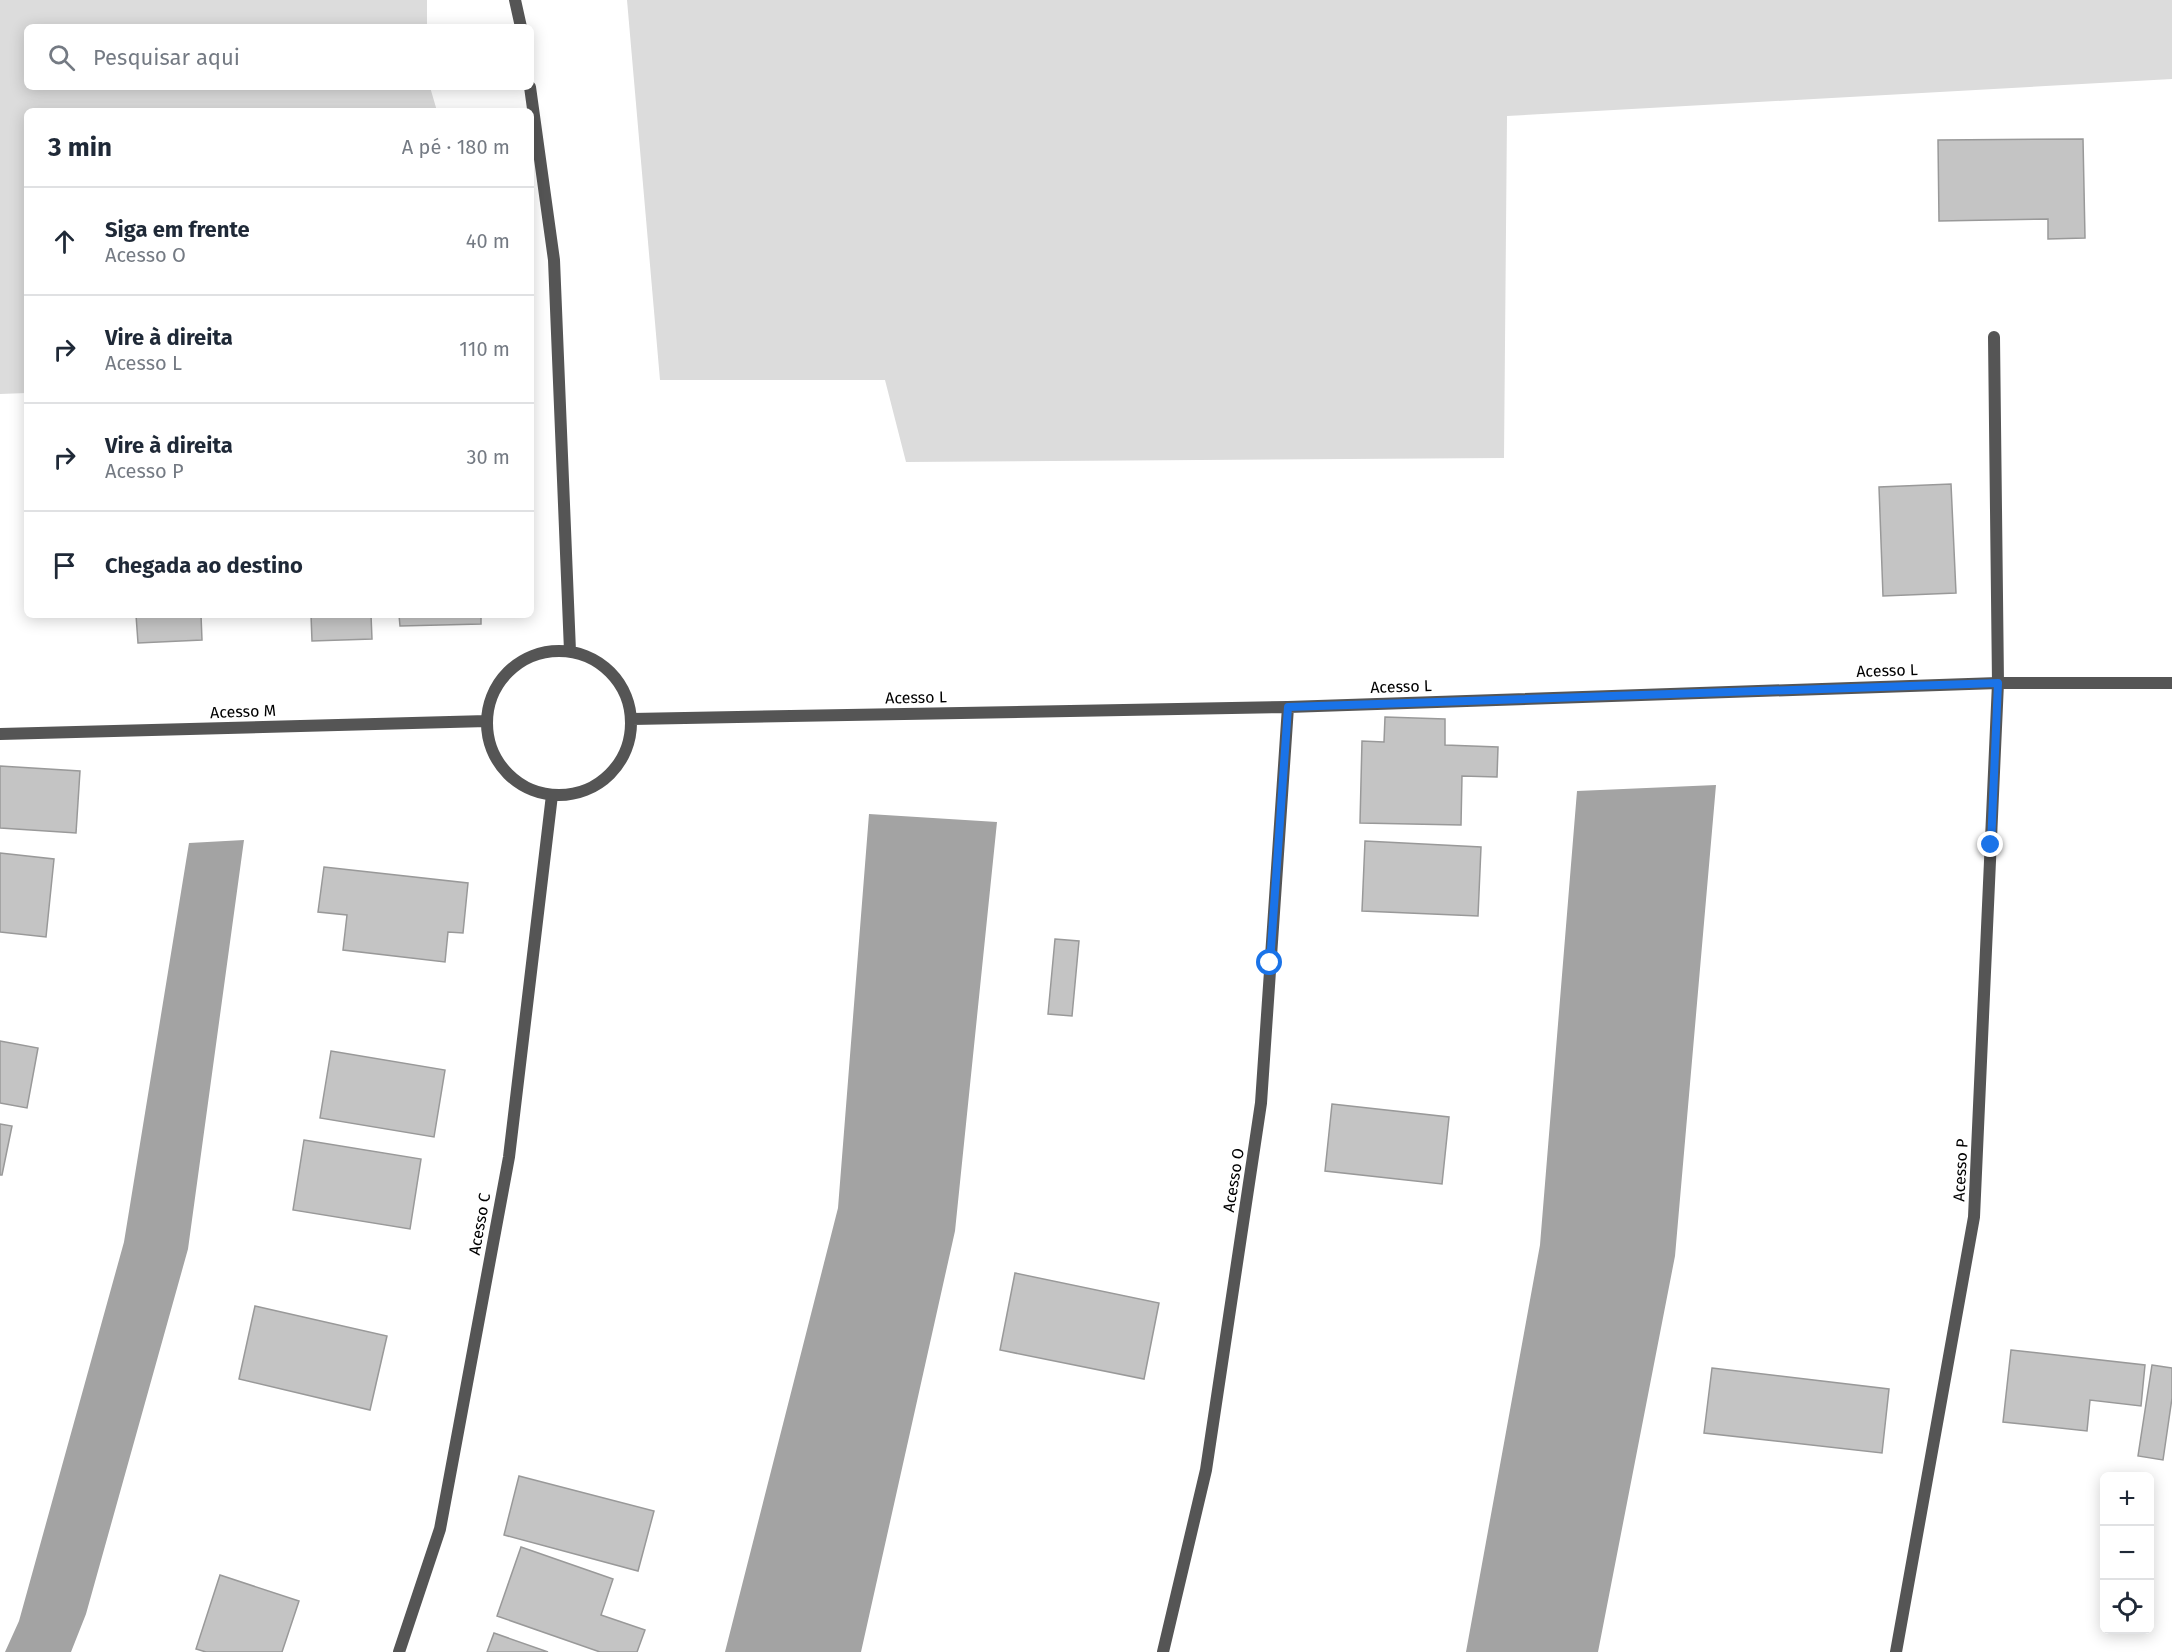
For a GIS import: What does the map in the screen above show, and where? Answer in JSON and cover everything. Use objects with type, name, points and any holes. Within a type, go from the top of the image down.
[{"type":"street","points":[[515,0],[520,24]]},
{"type":"street","points":[[530,90],[533,108]]},
{"type":"street","points":[[534,116],[554,260],[570,651]]},
{"type":"street","name":"Acesso P","points":[[1896,1652],[1974,1217],[1998,683],[1994,337]]},
{"type":"street","points":[[545,651],[570,651],[594,659],[613,674],[626,695],[632,719],[628,744],[618,766],[599,783],[577,793],[552,795],[531,790],[513,778],[499,762],[490,743],[487,721],[492,697],[504,676],[522,660],[545,651]]},
{"type":"street","name":"Acesso L","points":[[632,719],[1288,707],[1998,683],[2172,683]]},
{"type":"street","name":"Acesso O","points":[[1163,1652],[1206,1470],[1261,1103],[1288,707]]},
{"type":"street","name":"Acesso M","points":[[0,734],[487,721]]},
{"type":"street","name":"Acesso C","points":[[399,1652],[440,1530],[508,1157],[552,795]]},
{"type":"shaded area","points":[[0,0],[427,0],[427,24],[24,24],[24,90],[431,90],[436,108],[24,108],[24,393],[0,394]]},
{"type":"shaded area","points":[[627,0],[2172,0],[2172,79],[1507,116],[1504,458],[906,462],[885,380],[660,380]]},
{"type":"shaded area","points":[[1716,785],[1675,1256],[1598,1652],[1466,1652],[1540,1245],[1577,791]]},
{"type":"shaded area","points":[[869,814],[997,822],[955,1231],[861,1652],[725,1652],[838,1208]]},
{"type":"shaded area","points":[[244,840],[188,1249],[86,1614],[71,1652],[5,1652],[19,1621],[124,1242],[189,843]]},
{"type":"building","points":[[2083,139],[2085,238],[2048,239],[2048,219],[1939,221],[1938,140]]},
{"type":"building","points":[[1951,484],[1956,593],[1883,596],[1879,487]]},
{"type":"building","points":[[136,618],[201,618],[202,640],[138,643]]},
{"type":"building","points":[[311,618],[371,618],[372,639],[312,641]]},
{"type":"building","points":[[399,618],[481,618],[481,624],[400,626]]},
{"type":"building","points":[[1385,717],[1445,719],[1445,745],[1498,747],[1497,777],[1462,776],[1461,825],[1360,823],[1362,741],[1384,742]]},
{"type":"building","points":[[0,766],[80,771],[76,833],[0,828]]},
{"type":"building","points":[[1365,841],[1481,847],[1478,916],[1362,911]]},
{"type":"building","points":[[0,853],[54,859],[46,937],[0,932]]},
{"type":"building","points":[[324,867],[468,883],[463,933],[448,932],[445,962],[343,950],[347,915],[318,912]]},
{"type":"building","points":[[1055,939],[1079,941],[1072,1016],[1048,1014]]},
{"type":"building","points":[[0,1041],[38,1048],[27,1108],[0,1103]]},
{"type":"building","points":[[331,1051],[445,1070],[434,1137],[320,1118]]},
{"type":"building","points":[[1332,1104],[1449,1117],[1442,1184],[1325,1171]]},
{"type":"building","points":[[0,1124],[12,1126],[2,1175],[0,1175]]},
{"type":"building","points":[[304,1140],[421,1159],[410,1229],[293,1210]]},
{"type":"building","points":[[1015,1273],[1159,1303],[1144,1379],[1000,1350]]},
{"type":"building","points":[[255,1306],[387,1336],[370,1410],[239,1379]]},
{"type":"building","points":[[2011,1350],[2145,1365],[2141,1406],[2090,1400],[2087,1431],[2003,1422]]},
{"type":"building","points":[[2152,1365],[2172,1368],[2172,1398],[2163,1460],[2138,1456]]},
{"type":"building","points":[[1712,1368],[1889,1389],[1882,1453],[1704,1433]]},
{"type":"building","points":[[519,1476],[654,1511],[638,1571],[504,1535]]},
{"type":"building","points":[[521,1547],[613,1579],[601,1615],[645,1630],[637,1652],[600,1652],[497,1616]]},
{"type":"building","points":[[220,1575],[299,1601],[282,1652],[206,1652],[196,1649]]},
{"type":"building","points":[[494,1633],[548,1652],[487,1652]]},
{"type":"route","points":[[1270,963],[1288,707],[1998,683],[1991,845]]}]
